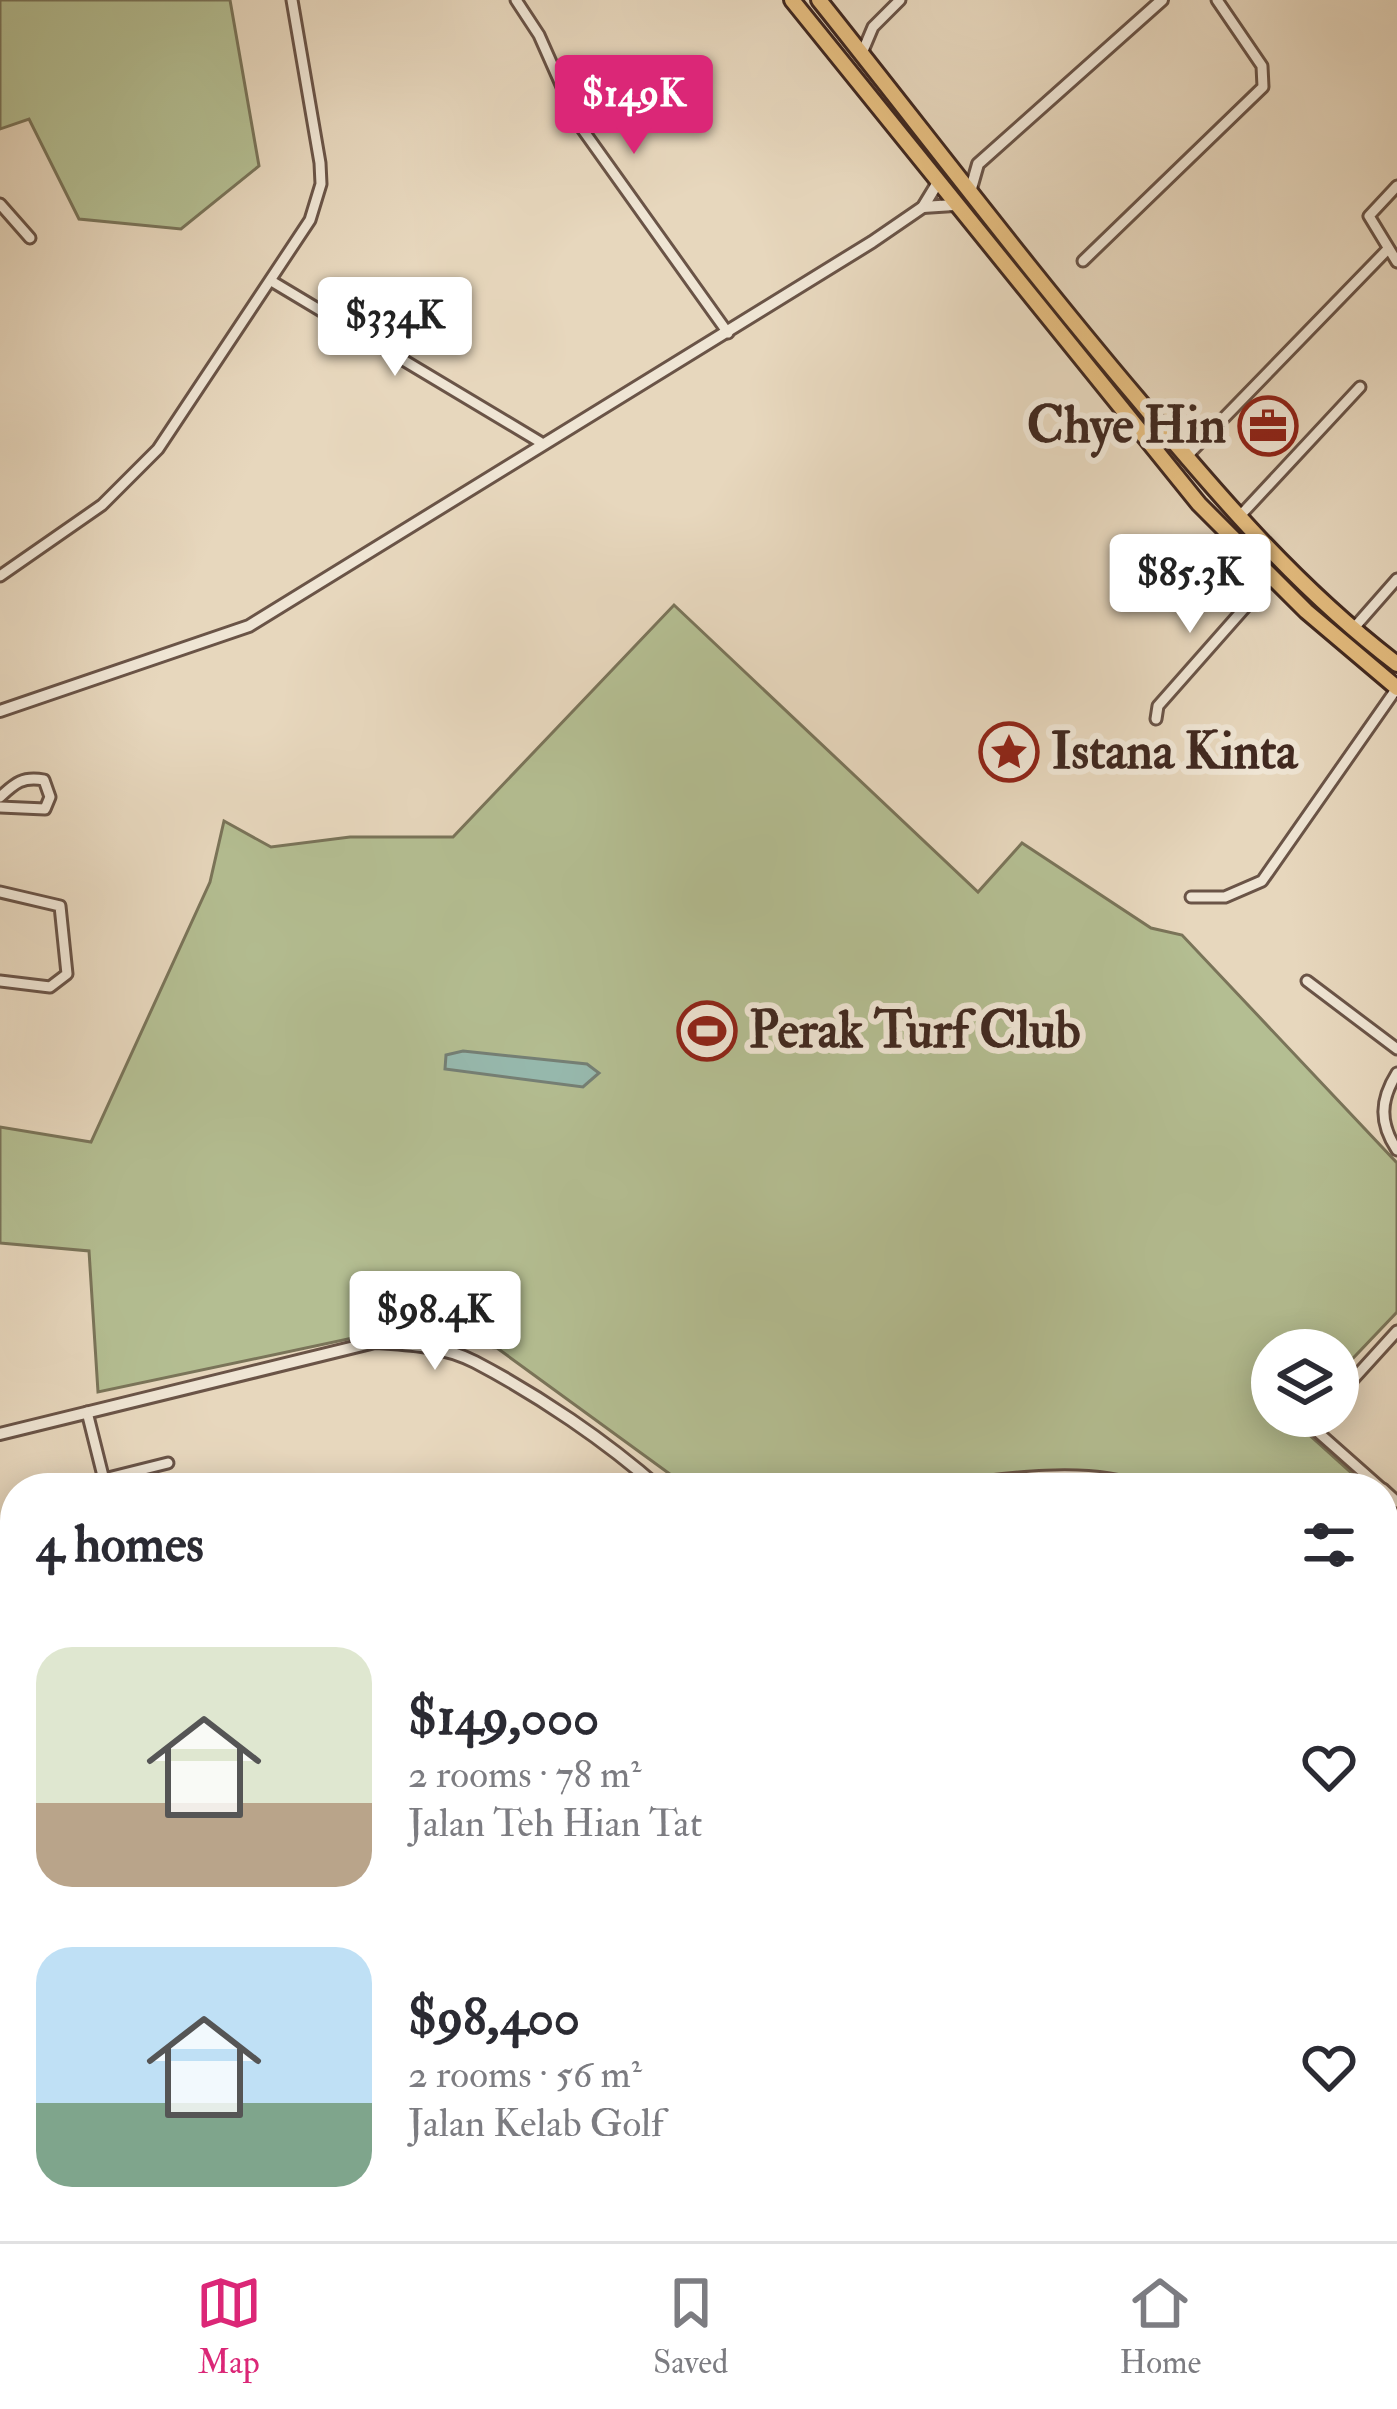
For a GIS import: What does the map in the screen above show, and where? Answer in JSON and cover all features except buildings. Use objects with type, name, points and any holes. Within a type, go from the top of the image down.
[{"type":"main road","points":[[792,0],[1186,489],[1271,578],[1397,688]]},
{"type":"main road","points":[[819,0],[1238,518],[1353,629],[1397,664]]},
{"type":"street","points":[[0,576],[131,482],[273,282],[310,220],[321,184],[292,0]]},
{"type":"street","points":[[516,0],[539,35],[578,123],[728,333]]},
{"type":"street","points":[[862,53],[874,27],[901,0]]},
{"type":"street","points":[[1083,261],[1263,87],[1262,66],[1217,0]]},
{"type":"street","points":[[970,192],[978,164],[1156,2]]},
{"type":"street","points":[[948,163],[978,164]]},
{"type":"street","points":[[2,705],[249,626],[540,442],[728,333],[923,207],[937,184]]},
{"type":"street","points":[[1397,186],[1372,211],[1369,221],[1397,262]]},
{"type":"street","points":[[0,204],[30,238]]},
{"type":"street","points":[[923,207],[954,205]]},
{"type":"street","points":[[1186,457],[1388,249]]},
{"type":"street","points":[[273,282],[540,442]]},
{"type":"street","points":[[1238,518],[1360,387]]},
{"type":"street","points":[[1156,718],[1158,706],[1271,578]]},
{"type":"street","points":[[1353,629],[1397,579]]},
{"type":"street","points":[[1191,897],[1225,897],[1262,881],[1397,688]]},
{"type":"street","points":[[0,797],[18,780],[32,778],[44,780],[50,796],[45,809],[33,812],[0,807]]},
{"type":"street","points":[[0,892],[60,907],[67,974],[50,987],[0,981]]},
{"type":"street","points":[[1307,981],[1397,1049]]},
{"type":"street","points":[[1397,1072],[1382,1109],[1385,1132],[1397,1150]]},
{"type":"street","points":[[1359,1373],[1397,1331]]},
{"type":"street","points":[[0,1434],[375,1342],[422,1345],[472,1361],[642,1473]]},
{"type":"street","points":[[87,1412],[102,1473]]},
{"type":"street","points":[[1323,1437],[1364,1473]]},
{"type":"street","points":[[136,1473],[168,1463]]},
{"type":"green space","points":[[0,0],[230,0],[259,166],[181,229],[79,219],[29,119],[0,129]]},
{"type":"green space","name":"Perak Turf Club","points":[[674,605],[978,892],[1022,843],[1151,928],[1182,935],[1397,1163],[1397,1312],[1359,1352],[1359,1329],[1251,1329],[1251,1437],[1312,1437],[1351,1473],[668,1473],[497,1348],[362,1336],[98,1392],[89,1251],[0,1243],[0,1127],[91,1142],[210,882],[224,821],[271,847],[350,837],[453,837]]},
{"type":"water","points":[[463,1051],[587,1064],[599,1073],[583,1087],[445,1069],[446,1055]]},
{"type":"place","name":"Chye Hin","points":[[1268,426]]},
{"type":"place","name":"Istana Kinta","points":[[1009,752]]},
{"type":"place","name":"Perak Turf Club","points":[[707,1031]]}]
